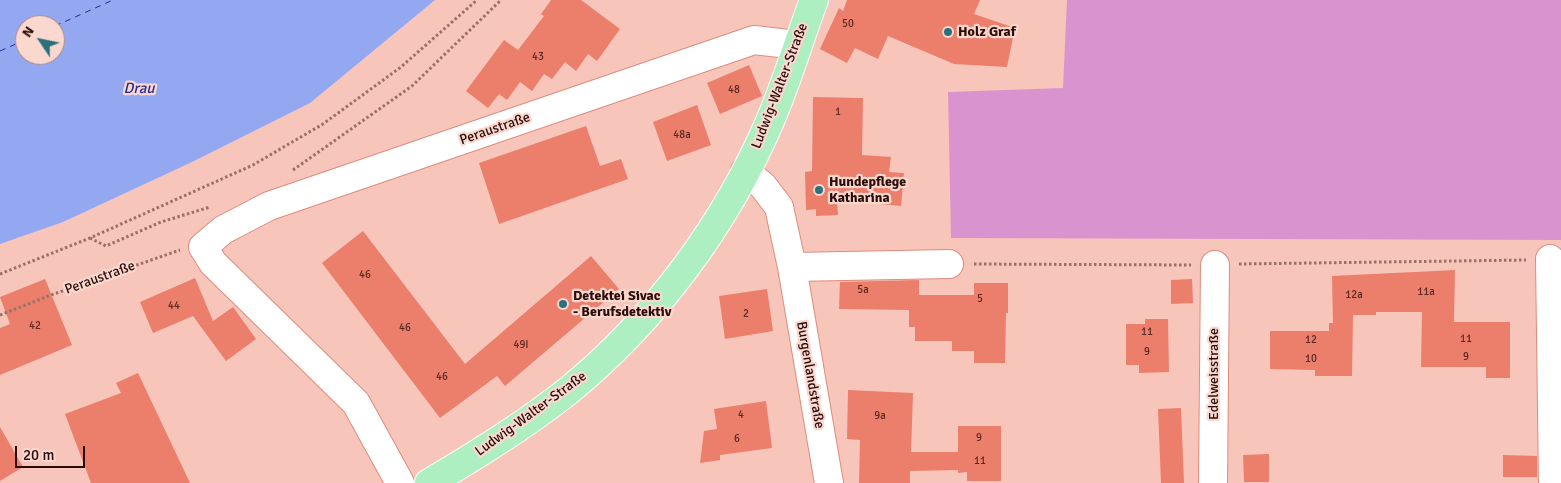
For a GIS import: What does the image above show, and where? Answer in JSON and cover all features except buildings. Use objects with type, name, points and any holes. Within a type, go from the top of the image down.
[{"type":"main road","name":"Ludwig-Walter-Straße","points":[[429,483],[492,446],[568,390],[624,339],[671,286],[714,227],[770,122],[814,0]]},
{"type":"street","name":"Peraustraße","points":[[203,248],[223,230],[269,206],[754,40],[797,45]]},
{"type":"street","name":"Burgenlandstraße","points":[[745,171],[763,186],[779,207],[792,267],[829,483]]},
{"type":"street","points":[[203,248],[213,263],[356,403],[400,483]]},
{"type":"street","points":[[1550,259],[1553,483]]},
{"type":"street","points":[[792,267],[949,264]]},
{"type":"street","name":"Edelweisstraße","points":[[1213,483],[1215,265]]},
{"type":"path","points":[[0,274],[90,238],[252,165],[323,124],[401,67],[477,0]]},
{"type":"path","points":[[290,172],[412,86],[501,0]]},
{"type":"path","points":[[90,238],[106,246],[161,222],[218,204]]},
{"type":"path","name":"Peraustraße","points":[[0,315],[174,251],[203,248]]},
{"type":"path","points":[[949,264],[1215,265],[1550,259]]},
{"type":"shaded area","points":[[1067,0],[1561,0],[1561,240],[951,238],[948,92],[1063,88]]},
{"type":"water","name":"Drau","points":[[0,0],[435,0],[310,103],[192,162],[63,222],[0,244]]},
{"type":"ferry route","points":[[65,22],[113,0]]},
{"type":"ferry route","points":[[0,51],[15,44]]},
{"type":"place","name":"Holz Graf","points":[[948,32]]},
{"type":"place","name":"Hundepflege Katharina","points":[[819,190]]},
{"type":"place","name":"Detektei Sivac - Berufsdetektiv","points":[[563,304]]}]
